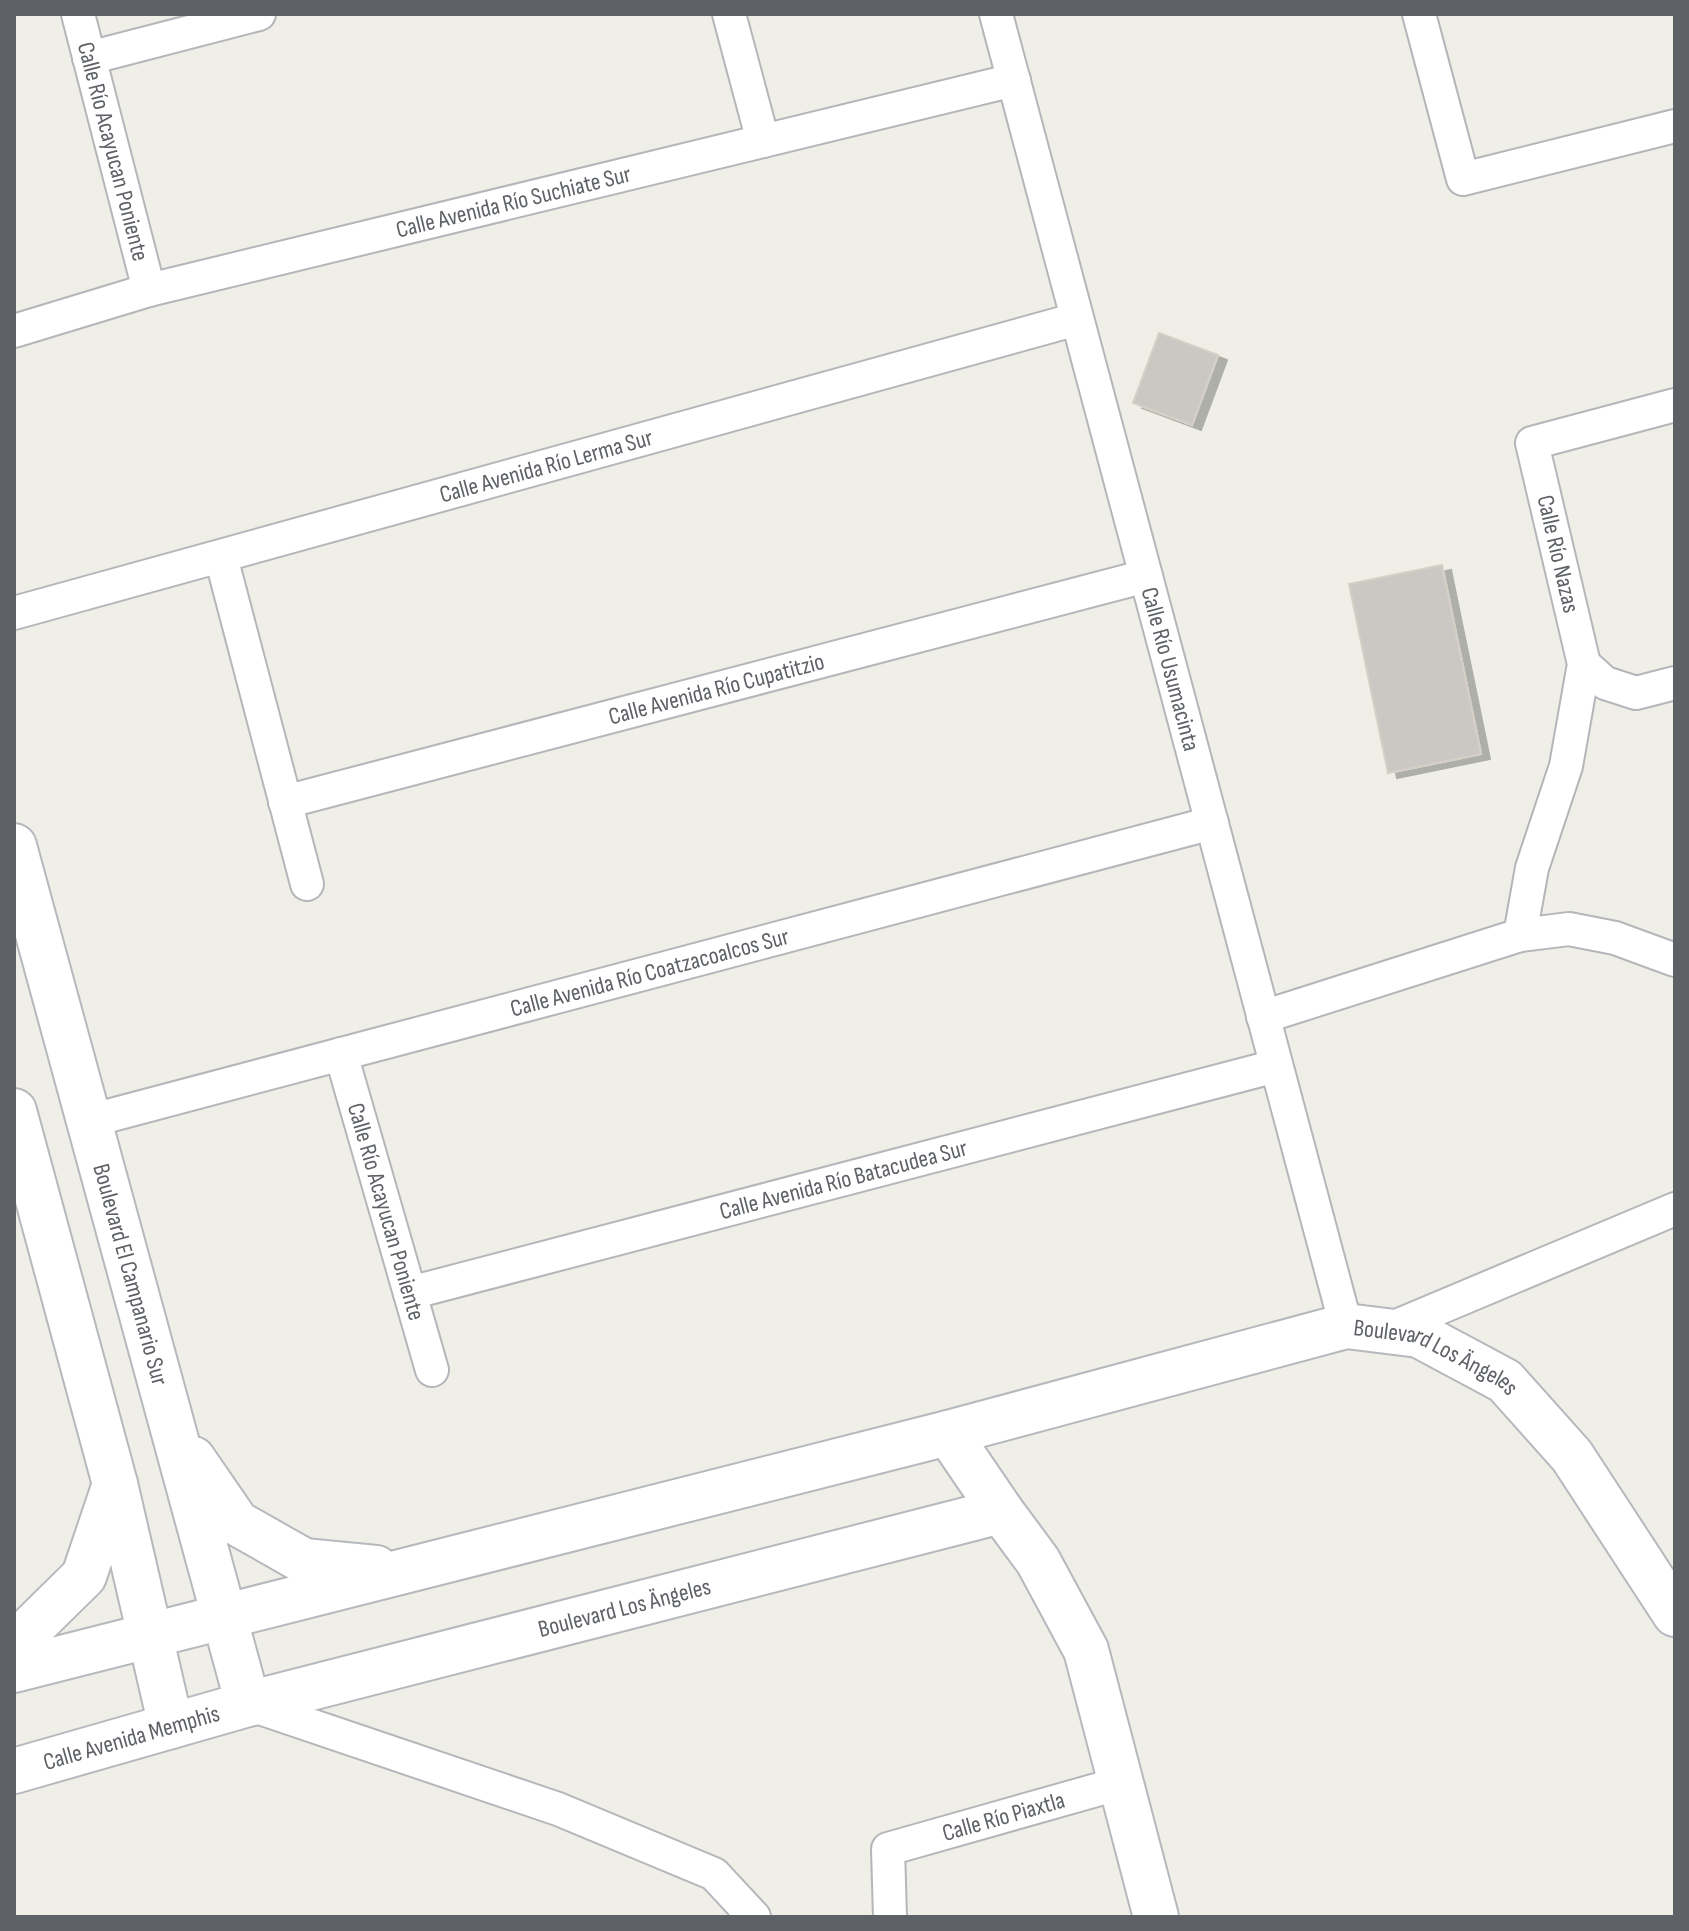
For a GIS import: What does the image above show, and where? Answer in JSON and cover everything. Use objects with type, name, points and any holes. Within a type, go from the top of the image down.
[{"type":"street","name":"Calle Río Acayucan Poniente","points":[[78,14],[149,290]]},
{"type":"street","points":[[89,58],[259,14]]},
{"type":"street","points":[[729,14],[763,141]]},
{"type":"street","name":"Calle Río Usumacinta","points":[[996,14],[1276,1066],[1366,1329]]},
{"type":"street","points":[[1419,14],[1463,179],[1675,126]]},
{"type":"street","name":"Calle Avenida Río Suchiate Sur","points":[[14,331],[149,290],[1014,80]]},
{"type":"street","name":"Calle Avenida Río Lerma Sur","points":[[14,613],[1077,319]]},
{"type":"street","name":"Calle Río Nazas","points":[[1584,664],[1532,443],[1675,405]]},
{"type":"street","points":[[221,557],[307,884]]},
{"type":"street","name":"Calle Avenida Río Cupatitzio","points":[[285,802],[1146,576]]},
{"type":"street","points":[[1584,664],[1605,683],[1636,693],[1675,683]]},
{"type":"street","points":[[1520,935],[1532,868],[1566,766],[1584,664]]},
{"type":"street","name":"Calle Avenida Río Coatzacoalcos Sur","points":[[89,1121],[1212,823]]},
{"type":"street","name":"Boulevard El Campanario Sur","points":[[14,846],[248,1704]]},
{"type":"street","points":[[1263,1017],[1520,935],[1569,929],[1615,938],[1675,960]]},
{"type":"street","name":"Calle Río Acayucan Poniente","points":[[341,1054],[432,1370]]},
{"type":"street","name":"Calle Avenida Río Batacudea Sur","points":[[410,1293],[1276,1066]]},
{"type":"street","points":[[14,1111],[115,1484],[171,1726]]},
{"type":"street","points":[[1366,1329],[1675,1209]]},
{"type":"street","name":"Boulevard Los Ängeles","points":[[224,1617],[1366,1329],[1419,1335],[1505,1381],[1572,1456],[1675,1614]]},
{"type":"street","points":[[173,1431],[237,1523],[304,1561],[407,1571]]},
{"type":"street","points":[[948,1433],[1038,1561],[1086,1650],[1156,1917]]},
{"type":"street","points":[[14,1640],[26,1633],[84,1576],[115,1484]]},
{"type":"street","name":"Boulevard Los Ängeles","points":[[248,1704],[1001,1511]]},
{"type":"street","points":[[14,1670],[224,1617]]},
{"type":"street","points":[[248,1704],[558,1809],[700,1868],[714,1874],[754,1917]]},
{"type":"street","name":"Calle Avenida Memphis","points":[[14,1771],[248,1704]]},
{"type":"street","name":"Calle Río Piaxtla","points":[[890,1917],[888,1849],[1121,1783]]},
{"type":"building","points":[[1159,333],[1218,355],[1192,425],[1133,403]]},
{"type":"building","points":[[1442,565],[1481,754],[1388,773],[1349,584]]}]
